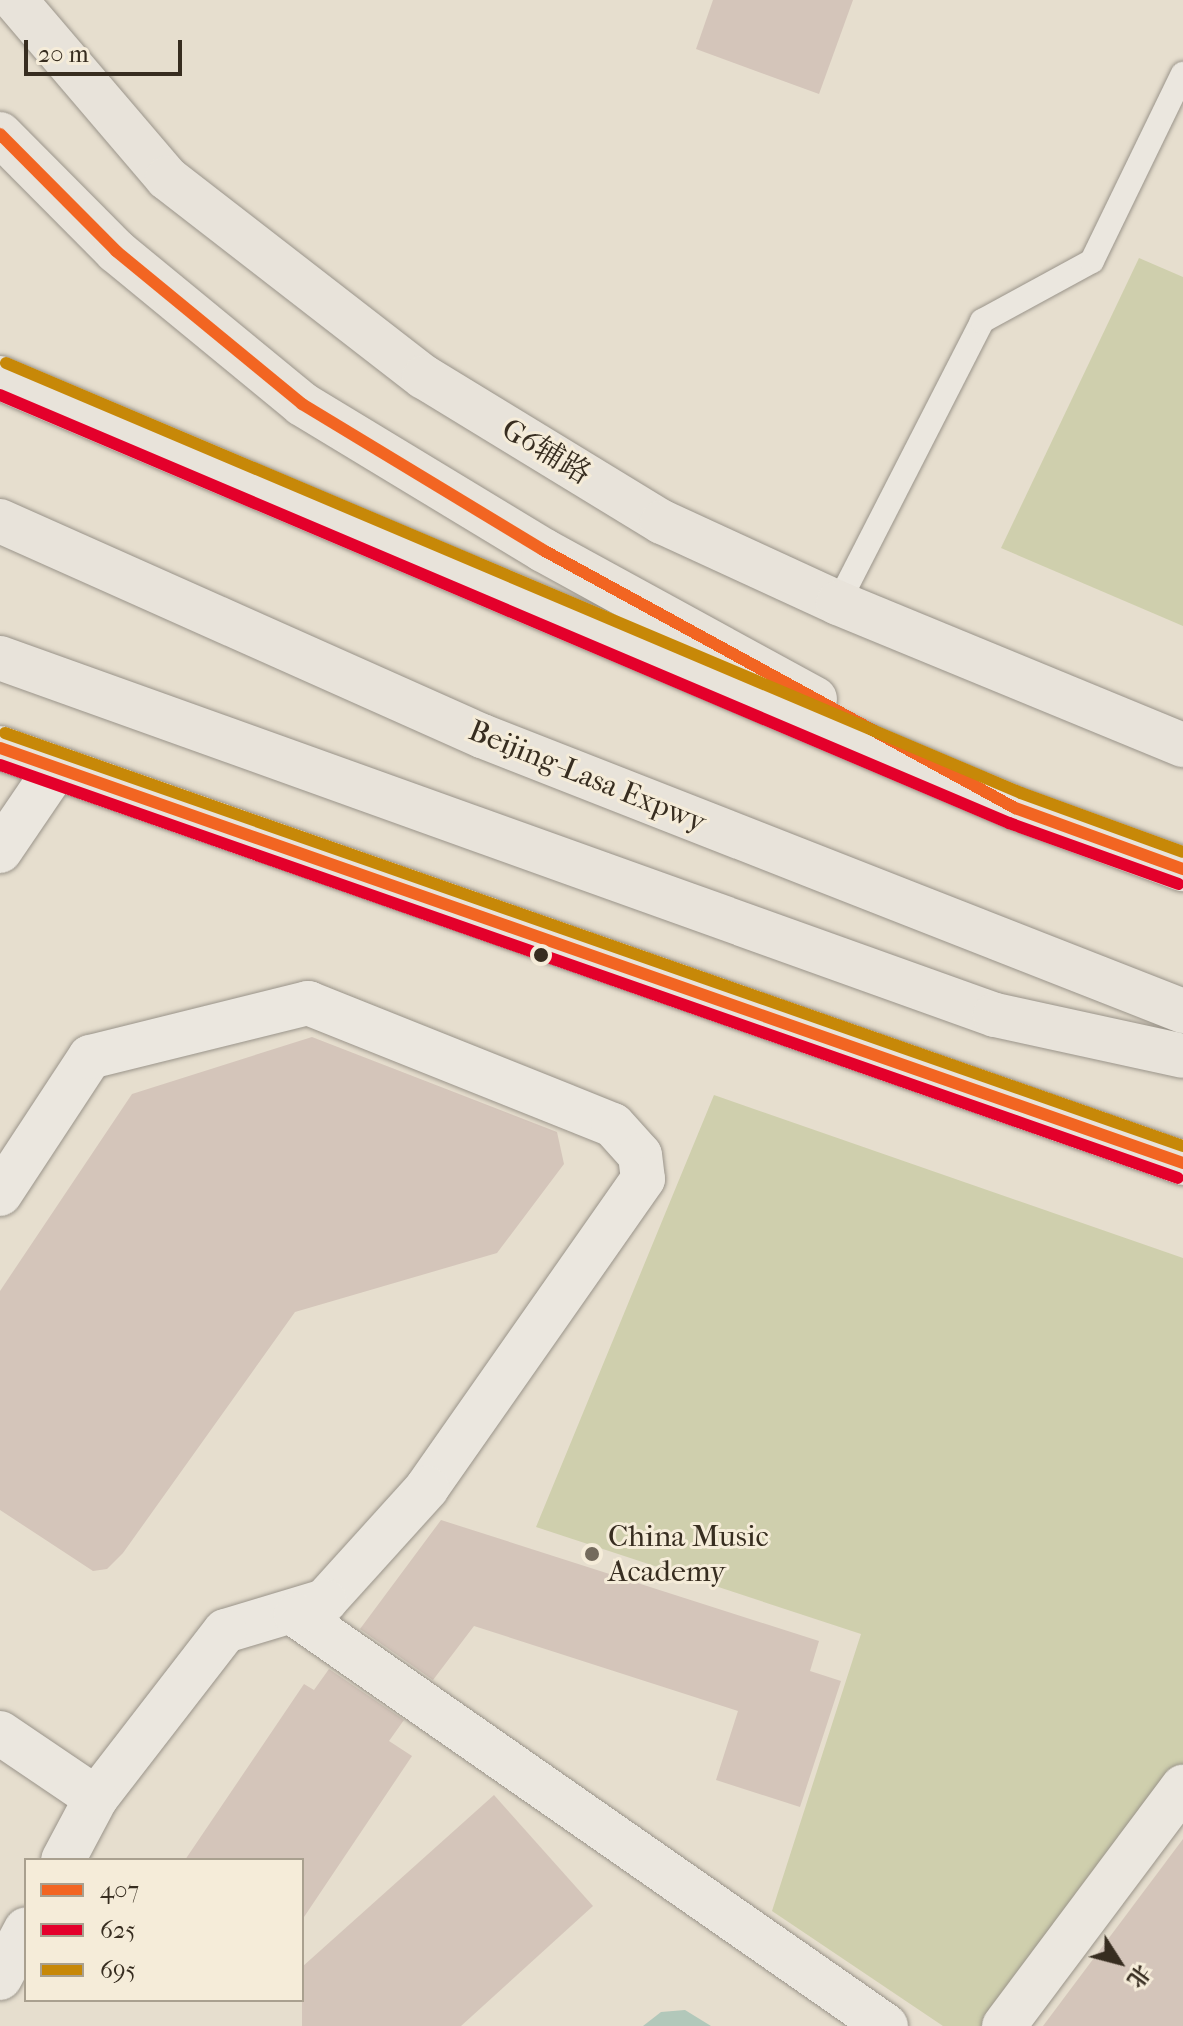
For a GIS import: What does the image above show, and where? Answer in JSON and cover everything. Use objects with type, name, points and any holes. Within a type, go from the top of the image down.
[{"type":"main road","name":"G6辅路","points":[[15,0],[167,178],[424,377],[662,522],[838,603],[1183,745]]},
{"type":"main road","points":[[12,146],[116,251],[302,404],[543,550],[1015,808]]},
{"type":"main road","points":[[0,378],[1015,808],[1183,869]]},
{"type":"main road","name":"Beijing-Lasa Expwy","points":[[0,521],[482,736],[1183,1011]]},
{"type":"main road","points":[[0,658],[995,1015],[1183,1056]]},
{"type":"main road","points":[[0,748],[55,770],[1183,1163]]},
{"type":"street","points":[[0,851],[55,770]]},
{"type":"street","points":[[0,1194],[90,1057],[308,1003],[613,1125],[640,1155],[643,1179],[427,1488],[325,1601],[296,1615],[225,1631],[96,1798],[64,1858]]},
{"type":"street","points":[[296,1615],[886,2026]]},
{"type":"street","points":[[0,1733],[96,1798]]},
{"type":"street","points":[[1004,2026],[1183,1787]]},
{"type":"street","points":[[0,1978],[24,1933]]},
{"type":"lane","points":[[838,603],[982,321],[1092,261],[1183,74]]},
{"type":"shaded area","points":[[1139,258],[1183,277],[1183,626],[1001,548]]},
{"type":"shaded area","points":[[714,1095],[1183,1258],[1183,1765],[988,2026],[943,2026],[772,1911],[861,1634],[536,1527]]},
{"type":"shaded area","points":[[685,2010],[711,2026],[643,2026],[661,2012]]},
{"type":"building","points":[[713,0],[853,0],[819,94],[696,49]]},
{"type":"building","points":[[312,1037],[557,1132],[564,1164],[497,1253],[295,1312],[123,1553],[107,1569],[93,1571],[0,1510],[0,1291],[132,1094]]},
{"type":"building","points":[[441,1520],[819,1641],[810,1671],[841,1681],[800,1807],[716,1780],[738,1711],[474,1626],[433,1680],[360,1629]]},
{"type":"building","points":[[329,1669],[404,1720],[389,1741],[412,1756],[304,1917],[304,1858],[186,1858],[304,1684],[314,1690]]},
{"type":"building","points":[[494,1795],[593,1906],[461,2026],[302,2026],[304,1965]]},
{"type":"building","points":[[1183,1839],[1183,2026],[1043,2026]]},
{"type":"transit line","name":"407","points":[[0,134],[116,251],[302,404],[543,550],[1015,808],[1183,869]]},
{"type":"transit line","name":"695","points":[[6,363],[1021,793],[1183,852]]},
{"type":"transit line","name":"625","points":[[0,395],[1009,823],[1178,884]]},
{"type":"transit line","name":"695","points":[[5,733],[1183,1146]]},
{"type":"transit line","name":"407","points":[[0,748],[1183,1163]]},
{"type":"transit line","name":"625","points":[[0,765],[1178,1178]]},
{"type":"place","name":"China Music Academy","points":[[592,1554]]}]
